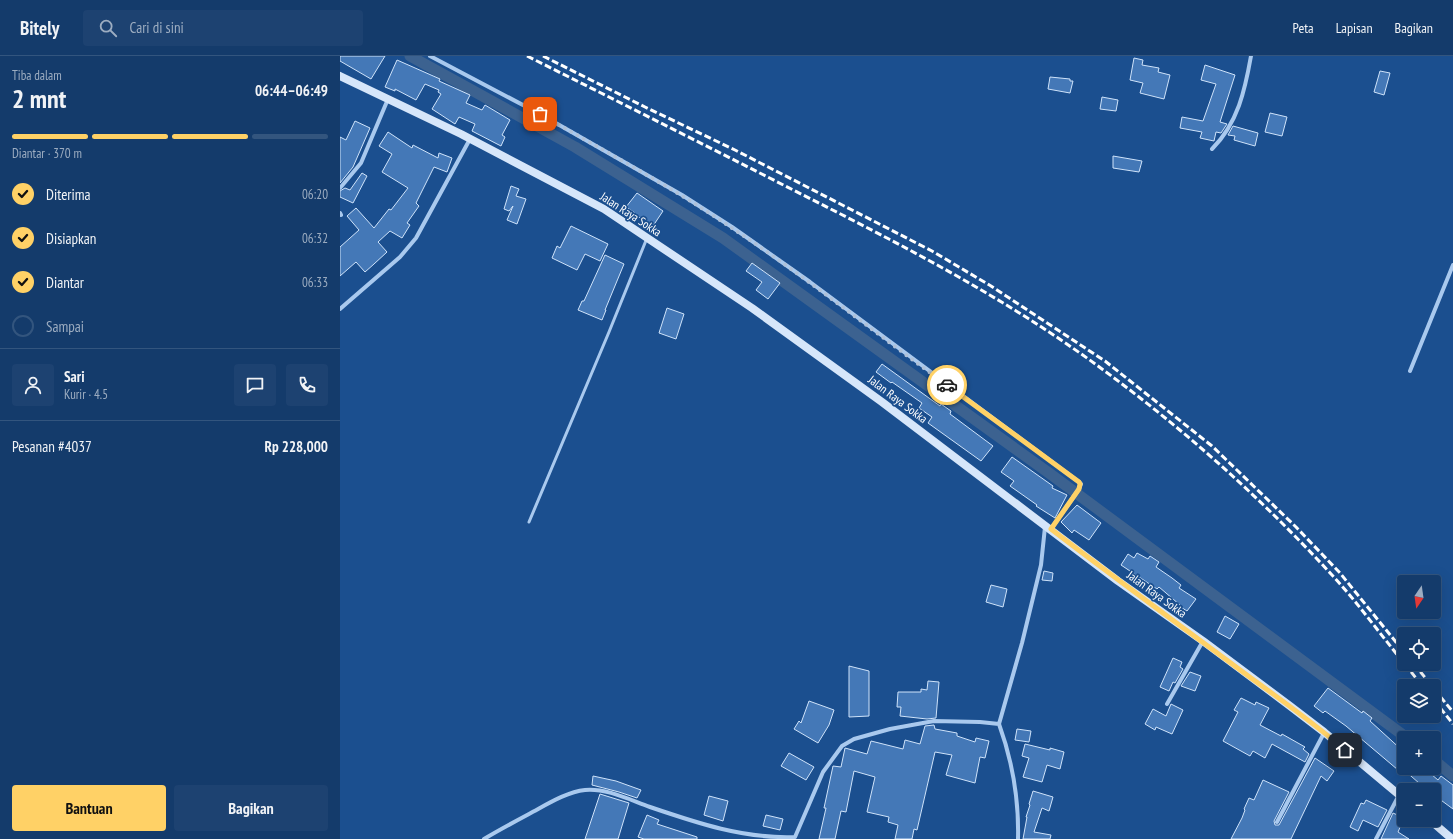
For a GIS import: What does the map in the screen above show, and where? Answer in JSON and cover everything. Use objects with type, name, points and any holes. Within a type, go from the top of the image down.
[{"type":"main road","name":"Jalan Raya Sokka","points":[[340,76],[470,139],[604,209],[647,238],[778,327],[882,402],[1124,585],[1203,641],[1324,732],[1397,794]]},
{"type":"main road","points":[[1438,827],[1452,839]]},
{"type":"street","points":[[430,56],[545,117],[675,192],[732,227],[810,282],[1079,482],[1079,489],[1048,528],[1042,565],[999,724],[1006,744],[1017,809],[1018,839]]},
{"type":"street","points":[[1212,148],[1226,133],[1236,114],[1243,95],[1251,56]]},
{"type":"street","points":[[340,188],[361,163],[388,99]]},
{"type":"street","points":[[340,309],[400,257],[416,238],[470,139]]},
{"type":"street","points":[[1410,371],[1453,265]]},
{"type":"street","points":[[1167,704],[1203,641]]},
{"type":"street","points":[[484,839],[548,804],[580,791],[594,790],[621,797],[704,826],[734,833],[776,838],[796,838],[823,772],[842,746],[854,739],[890,729],[934,721],[999,724]]},
{"type":"street","points":[[1277,822],[1324,732]]},
{"type":"street","points":[[1376,839],[1397,804]]},
{"type":"lane","points":[[529,522],[606,340],[647,238]]},
{"type":"building","points":[[340,56],[385,56],[371,79],[340,61]]},
{"type":"building","points":[[1134,58],[1143,60],[1142,65],[1159,68],[1158,72],[1170,75],[1164,99],[1140,93],[1143,83],[1130,80]]},
{"type":"building","points":[[397,60],[440,79],[439,81],[470,95],[466,103],[482,110],[485,105],[510,120],[502,135],[505,137],[501,146],[472,131],[475,124],[459,117],[455,124],[432,109],[441,94],[438,92],[439,90],[425,84],[416,100],[395,89],[395,91],[385,87]]},
{"type":"building","points":[[1205,65],[1235,75],[1220,122],[1227,124],[1221,133],[1216,132],[1214,141],[1200,138],[1202,132],[1180,128],[1182,117],[1203,121],[1216,84],[1201,80]]},
{"type":"building","points":[[1380,71],[1390,73],[1384,95],[1374,92]]},
{"type":"building","points":[[1050,77],[1070,79],[1070,81],[1073,81],[1070,93],[1048,89]]},
{"type":"building","points":[[1102,97],[1118,100],[1116,111],[1100,109]]},
{"type":"building","points":[[1270,113],[1287,117],[1282,136],[1265,132]]},
{"type":"building","points":[[355,121],[370,128],[353,167],[340,183],[340,137],[346,140]]},
{"type":"building","points":[[1233,126],[1258,133],[1255,146],[1234,140],[1235,136],[1228,135]]},
{"type":"building","points":[[388,132],[412,148],[413,145],[438,158],[439,153],[452,158],[447,172],[434,167],[416,203],[419,206],[407,223],[410,225],[402,238],[390,231],[378,242],[387,252],[374,264],[365,272],[356,262],[340,276],[340,247],[359,230],[347,216],[356,208],[374,228],[389,209],[391,210],[408,188],[382,172],[392,154],[379,146]]},
{"type":"building","points":[[1113,156],[1142,161],[1139,172],[1113,168]]},
{"type":"building","points":[[362,173],[367,176],[353,203],[340,197],[340,191],[345,188],[350,190]]},
{"type":"building","points":[[511,186],[519,189],[516,196],[526,199],[517,224],[507,220],[513,206],[509,211],[504,209]]},
{"type":"building","points":[[637,193],[663,211],[653,226],[626,207]]},
{"type":"building","points":[[571,226],[608,244],[600,261],[585,254],[577,270],[552,258],[557,246],[560,248]]},
{"type":"building","points":[[605,255],[624,264],[602,320],[578,310],[582,301],[584,301]]},
{"type":"building","points":[[752,263],[780,283],[768,299],[756,290],[762,282],[746,271]]},
{"type":"building","points":[[667,308],[684,314],[676,339],[659,333]]},
{"type":"building","points":[[882,364],[940,406],[941,404],[951,411],[950,414],[993,446],[981,461],[928,423],[932,417],[919,408],[922,403],[876,372]]},
{"type":"building","points":[[1012,457],[1053,486],[1052,488],[1067,495],[1055,518],[1036,506],[1037,505],[1010,486],[1014,481],[1001,472]]},
{"type":"building","points":[[1077,505],[1101,523],[1089,540],[1074,530],[1072,533],[1061,522]]},
{"type":"building","points":[[1137,553],[1148,559],[1150,556],[1159,562],[1156,567],[1181,585],[1179,588],[1196,599],[1187,611],[1179,606],[1180,605],[1159,587],[1157,589],[1121,565],[1128,554],[1134,558]]},
{"type":"building","points":[[1044,571],[1053,573],[1052,581],[1042,580]]},
{"type":"building","points":[[991,585],[1007,589],[1003,607],[986,602]]},
{"type":"building","points":[[1225,616],[1239,624],[1230,639],[1217,632]]},
{"type":"building","points":[[1173,658],[1182,662],[1180,667],[1183,669],[1175,683],[1173,682],[1169,691],[1160,687]]},
{"type":"building","points":[[849,666],[869,671],[869,716],[849,717]]},
{"type":"building","points":[[1190,672],[1201,676],[1195,691],[1181,686]]},
{"type":"building","points":[[928,681],[939,682],[936,718],[927,719],[900,716],[901,707],[897,707],[898,692],[921,692],[921,689],[927,690]]},
{"type":"building","points":[[1328,688],[1362,713],[1363,711],[1372,718],[1370,721],[1397,746],[1397,769],[1346,726],[1325,711],[1323,713],[1314,706]]},
{"type":"building","points":[[1241,698],[1255,705],[1256,702],[1269,708],[1260,725],[1281,736],[1282,734],[1305,747],[1303,749],[1309,754],[1305,762],[1272,744],[1265,758],[1253,751],[1250,756],[1223,741],[1238,712],[1234,710]]},
{"type":"building","points":[[809,701],[834,710],[829,725],[818,743],[794,729],[799,721],[801,723]]},
{"type":"building","points":[[1171,704],[1183,710],[1172,734],[1156,727],[1155,730],[1145,724],[1153,709],[1166,716]]},
{"type":"building","points":[[934,725],[935,729],[957,733],[957,736],[975,742],[976,738],[989,741],[985,758],[980,757],[975,783],[946,775],[952,755],[935,752],[917,830],[914,829],[912,839],[895,839],[898,825],[888,822],[889,817],[867,812],[875,777],[854,771],[846,812],[841,811],[835,839],[819,839],[833,766],[841,767],[845,748],[867,754],[871,741],[903,749],[905,740],[920,744],[925,726]]},
{"type":"building","points":[[1017,729],[1031,731],[1029,742],[1015,740]]},
{"type":"building","points":[[1025,744],[1064,752],[1060,769],[1047,765],[1042,782],[1023,777],[1029,758],[1022,756]]},
{"type":"building","points":[[789,753],[814,767],[806,780],[781,766]]},
{"type":"building","points":[[1315,758],[1334,771],[1327,781],[1321,776],[1291,839],[1231,839],[1242,818],[1249,798],[1254,800],[1263,780],[1289,792],[1274,821],[1275,825],[1279,825]]},
{"type":"building","points":[[1410,775],[1432,775],[1438,780],[1441,776],[1453,785],[1453,809],[1441,800],[1441,783],[1419,783]]},
{"type":"building","points":[[593,776],[616,781],[641,790],[637,798],[592,785]]},
{"type":"building","points":[[1033,791],[1053,797],[1049,811],[1042,808],[1034,832],[1051,835],[1050,839],[1023,839],[1026,817]]},
{"type":"building","points":[[600,794],[629,803],[618,839],[585,839]]},
{"type":"building","points":[[709,796],[728,801],[723,821],[704,815]]},
{"type":"building","points":[[1366,800],[1387,810],[1378,827],[1363,820],[1358,831],[1350,827],[1361,803],[1364,804]]},
{"type":"building","points":[[1393,813],[1397,815],[1397,827],[1400,827],[1398,832],[1409,839],[1381,839]]},
{"type":"building","points":[[647,815],[659,820],[657,824],[697,837],[697,839],[644,839],[638,837]]},
{"type":"building","points":[[766,815],[783,819],[780,830],[763,826]]},
{"type":"waterway","points":[[410,56],[575,147],[723,238],[1049,473],[1398,731]]},
{"type":"waterway","points":[[1441,766],[1453,776]]},
{"type":"railway","points":[[527,56],[880,234],[994,297],[1067,344],[1163,416],[1251,493],[1306,547],[1342,586],[1397,654]]},
{"type":"railway","points":[[543,56],[735,150],[932,251],[991,286],[1105,361],[1212,446],[1296,527],[1340,573],[1397,643]]},
{"type":"railway","points":[[1410,671],[1417,679]]},
{"type":"railway","points":[[1420,671],[1426,679]]},
{"type":"railway","points":[[1441,697],[1453,712]]},
{"type":"railway","points":[[1441,709],[1453,724]]},
{"type":"way so far","points":[[540,114],[682,195],[732,227],[810,282],[947,385]]},
{"type":"route","points":[[947,385],[1079,482],[1079,489],[1051,529],[1118,581],[1203,641],[1290,706],[1345,750]]}]
